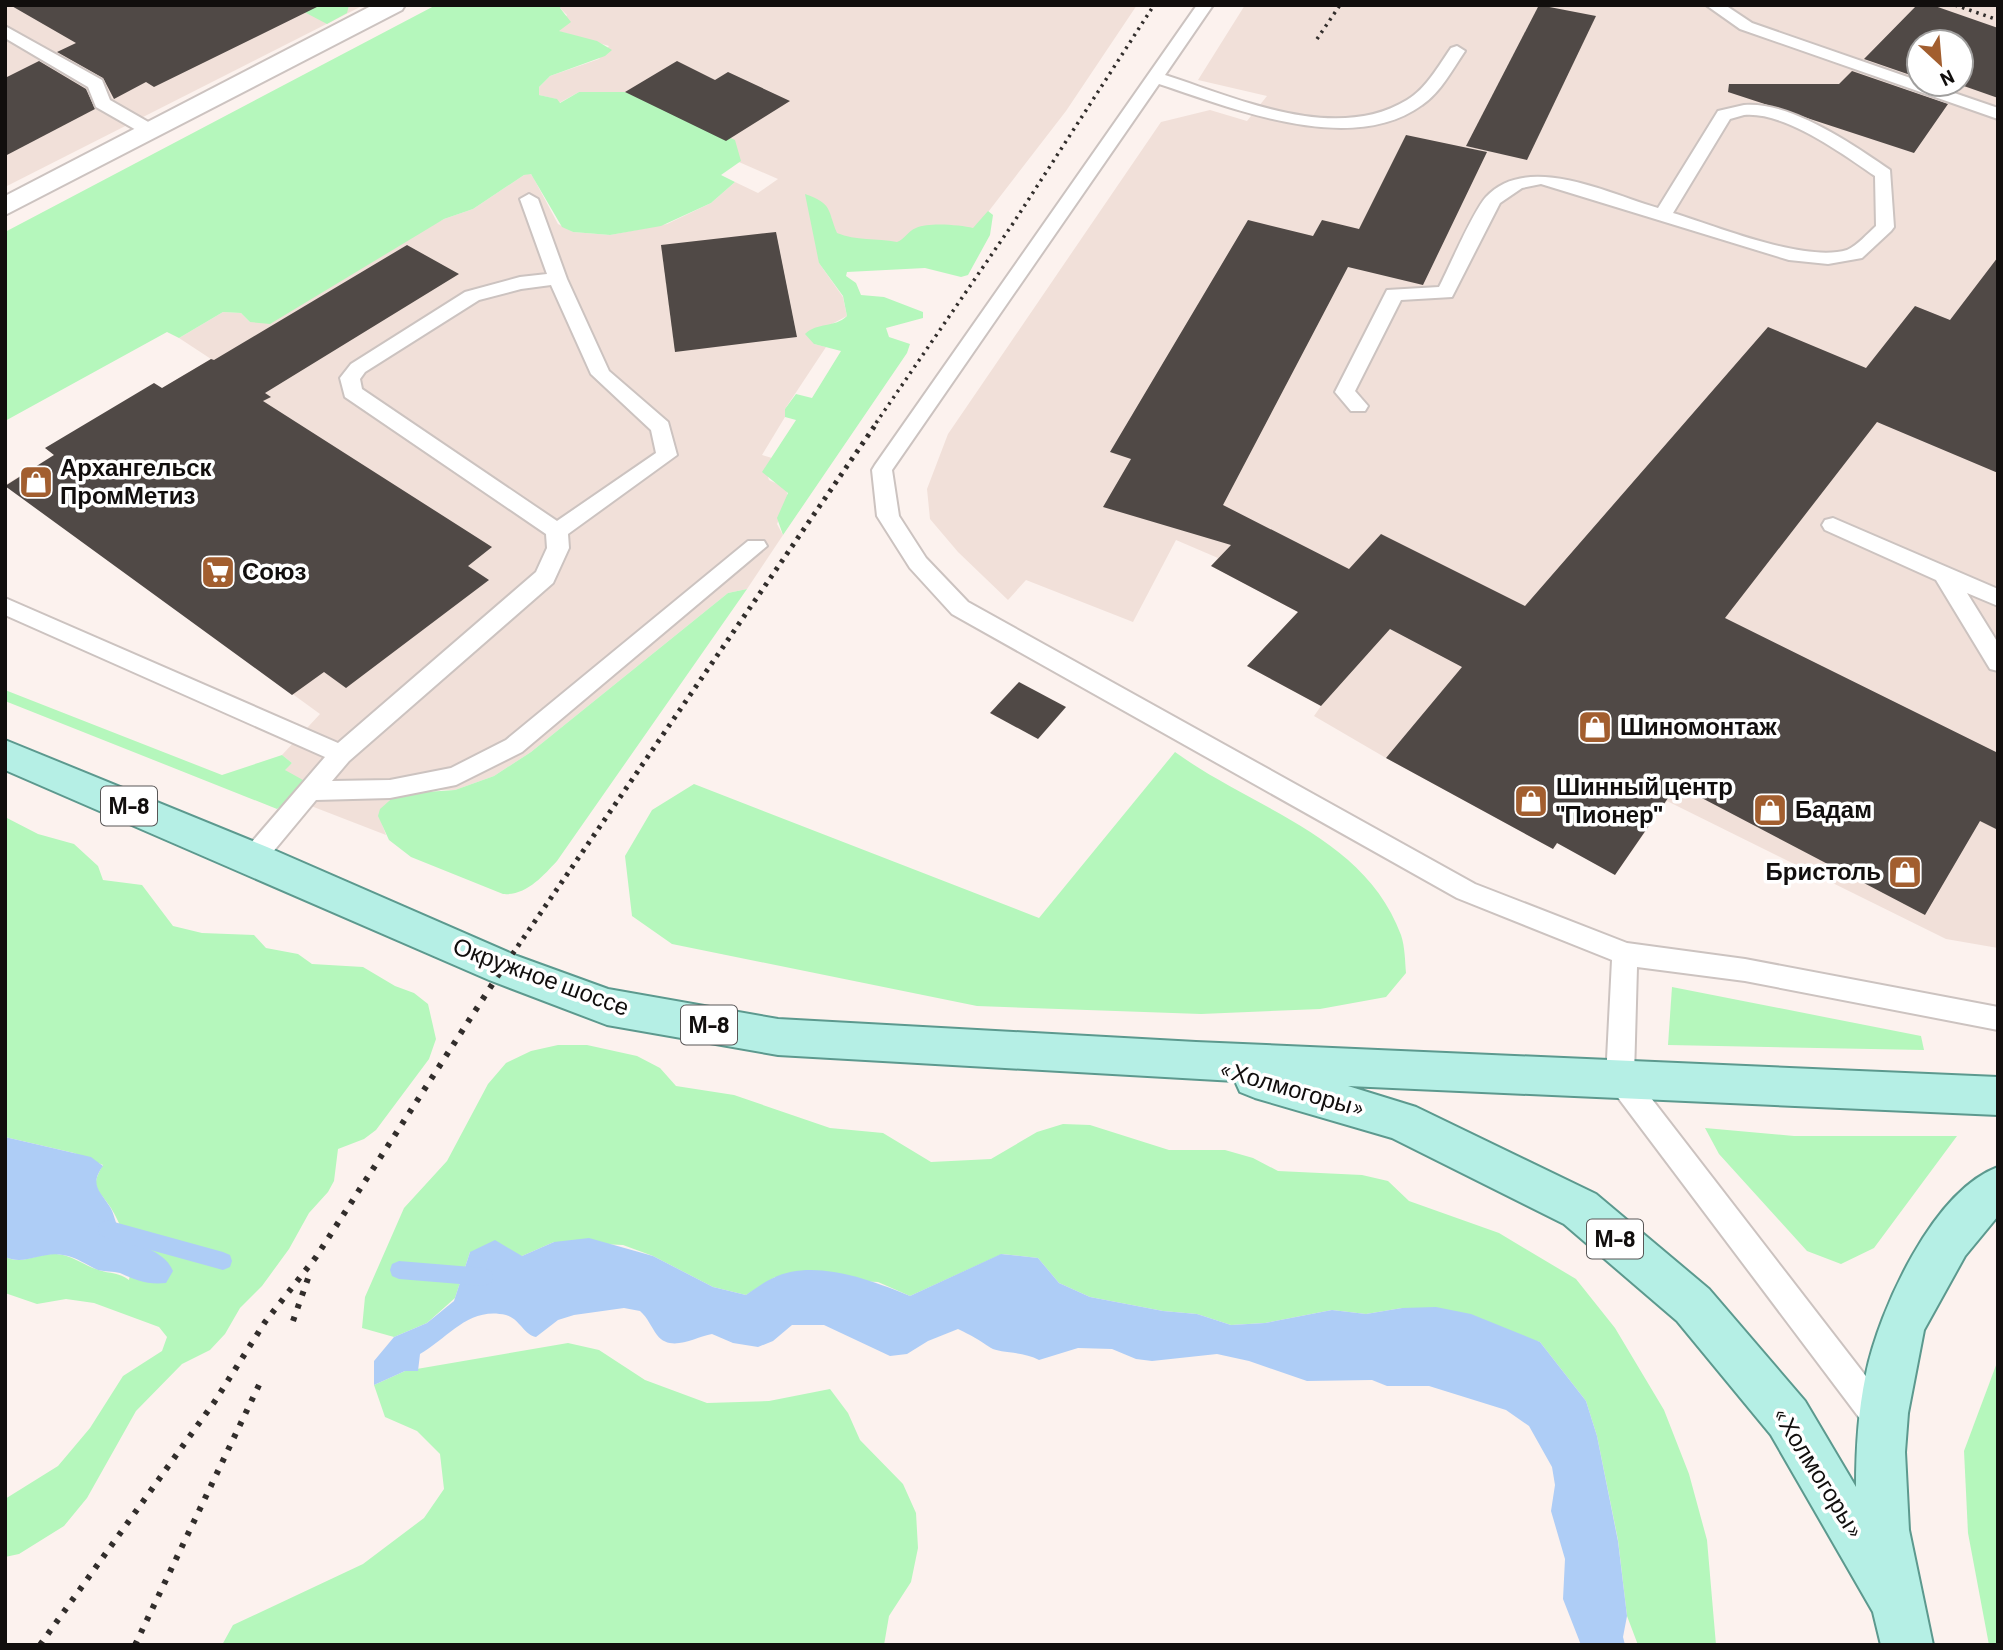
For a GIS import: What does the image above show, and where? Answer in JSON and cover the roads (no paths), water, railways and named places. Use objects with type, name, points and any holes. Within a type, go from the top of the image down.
[{"type":"main road","name":"Окружное шоссе","points":[[5,754],[253,858],[503,968],[607,1007],[778,1037],[1196,1061]]},
{"type":"main road","name":"«Холмогоры»","points":[[1196,1061],[1998,1096]]},
{"type":"main road","name":"«Холмогоры»","points":[[1196,1061],[1401,1121],[1580,1209],[1693,1305],[1788,1418],[1894,1598]]},
{"type":"main road","name":"«Холмогоры»","points":[[1906,1645],[1894,1598],[1881,1518],[1881,1422],[1899,1334],[1945,1243],[1998,1187]]},
{"type":"street","points":[[5,207],[393,5]]},
{"type":"lane","points":[[1205,5],[882,470],[888,516],[918,563],[960,608],[1466,891],[1625,954],[1745,970],[1998,1019]]},
{"type":"lane","points":[[1714,5],[1746,26],[1998,114]]},
{"type":"lane","points":[[5,31],[96,85],[102,103],[151,131]]},
{"type":"lane","points":[[1155,77],[1258,109],[1333,124],[1390,116],[1415,102],[1430,88],[1457,51]]},
{"type":"lane","points":[[1358,406],[1345,392],[1394,294],[1445,293],[1493,200],[1516,184],[1542,179],[1789,254],[1828,258],[1855,254],[1885,227],[1884,174],[1838,141],[1755,110],[1738,111],[1724,115],[1663,215]]},
{"type":"lane","points":[[529,199],[558,279],[601,374],[661,427],[667,455],[556,531]]},
{"type":"lane","points":[[253,858],[341,754],[545,577],[558,548],[556,531],[352,392],[350,378],[358,368],[472,296],[520,283],[558,279]]},
{"type":"lane","points":[[1833,525],[1998,598]]},
{"type":"lane","points":[[309,791],[390,789],[456,776],[514,746],[756,546]]},
{"type":"lane","points":[[1944,573],[1998,663]]},
{"type":"lane","points":[[5,606],[341,754]]},
{"type":"lane","points":[[1625,954],[1620,1079],[1881,1422]]},
{"type":"water","points":[[5,1137],[91,1157],[103,1166],[96,1183],[118,1227],[124,1234],[168,1263],[173,1271],[166,1283],[147,1283],[120,1273],[98,1270],[63,1255],[20,1260],[5,1257]]},
{"type":"water","points":[[589,1238],[653,1256],[713,1287],[746,1295],[773,1278],[806,1270],[860,1278],[910,1296],[1001,1254],[1038,1258],[1059,1283],[1090,1297],[1163,1311],[1197,1314],[1231,1325],[1265,1323],[1332,1310],[1366,1314],[1402,1308],[1436,1307],[1471,1314],[1540,1342],[1586,1401],[1597,1436],[1618,1541],[1627,1616],[1623,1637],[1625,1645],[1581,1645],[1563,1599],[1565,1559],[1551,1511],[1555,1485],[1552,1467],[1529,1426],[1506,1410],[1429,1386],[1387,1386],[1372,1380],[1307,1381],[1249,1361],[1217,1354],[1152,1361],[1136,1359],[1112,1349],[1078,1348],[1039,1360],[994,1350],[958,1329],[928,1341],[907,1354],[890,1356],[824,1325],[792,1325],[773,1341],[758,1347],[733,1343],[712,1334],[669,1343],[657,1335],[640,1311],[624,1308],[558,1320],[536,1337],[506,1315],[481,1315],[460,1325],[420,1354],[418,1371],[405,1371],[374,1385],[374,1361],[394,1337],[427,1323],[454,1301],[470,1252],[495,1240],[522,1256],[554,1242]]},
{"type":"waterway","points":[[107,1229],[223,1261]]},
{"type":"waterway","points":[[399,1270],[484,1277]]},
{"type":"railway","points":[[876,423],[1014,222],[1154,5]]},
{"type":"railway","points":[[1317,39],[1340,5]]},
{"type":"railway","points":[[1955,5],[1998,20]]},
{"type":"railway","points":[[507,962],[878,421]]},
{"type":"railway","points":[[40,1645],[215,1401],[265,1322],[316,1257],[508,960]]},
{"type":"railway","points":[[293,1321],[311,1270]]},
{"type":"railway","points":[[135,1645],[259,1385]]},
{"type":"place","name":"Архангельск ПромМетиз","points":[[36,482]]},
{"type":"place","name":"Союз","points":[[218,572]]},
{"type":"place","name":"Шиномонтаж","points":[[1595,727]]},
{"type":"place","name":"Шинный центр \"Пионер\"","points":[[1531,801]]},
{"type":"place","name":"Бадам","points":[[1770,810]]},
{"type":"place","name":"Бристоль","points":[[1905,872]]}]
